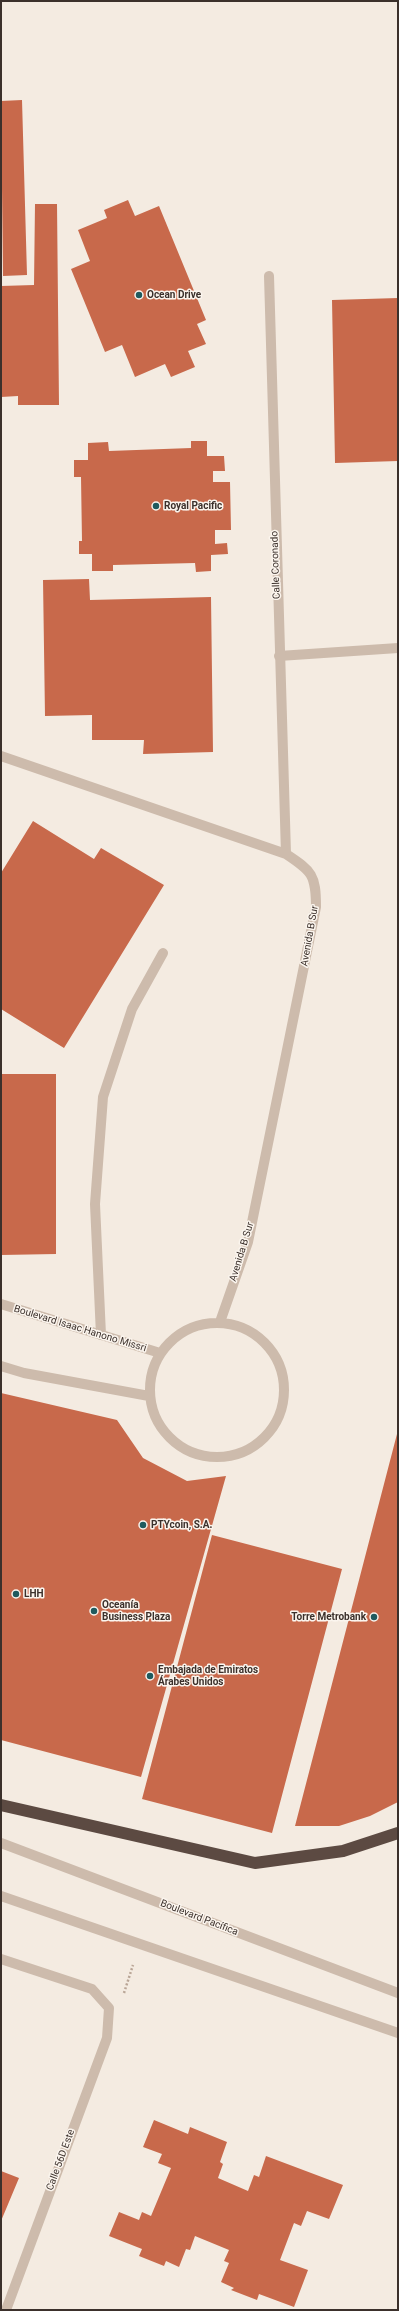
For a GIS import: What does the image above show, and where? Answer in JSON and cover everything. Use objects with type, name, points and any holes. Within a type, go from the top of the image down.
[{"type":"highway","points":[[1,1805],[255,1863],[342,1851],[398,1833]]},
{"type":"street","name":"Calle Coronado","points":[[268,276],[286,854]]},
{"type":"street","points":[[279,656],[398,648]]},
{"type":"street","name":"Avenida B Sur","points":[[1,756],[286,854],[307,868],[316,886],[316,907],[248,1242],[220,1322]]},
{"type":"street","points":[[101,1335],[95,1204],[103,1097],[132,1009],[163,953]]},
{"type":"street","name":"Boulevard Isaac Hanono Missri","points":[[1,1304],[160,1353]]},
{"type":"street","points":[[220,1322],[241,1326],[260,1338],[275,1355],[283,1375],[284,1398],[278,1419],[266,1437],[247,1450],[227,1457],[204,1457],[184,1450],[166,1436],[154,1418],[149,1396],[150,1374],[160,1353],[176,1336],[197,1325],[220,1322]]},
{"type":"street","points":[[1,1366],[24,1373],[149,1396]]},
{"type":"street","name":"Boulevard Pacífica","points":[[1,1844],[397,1992]]},
{"type":"street","points":[[1,1896],[398,2033]]},
{"type":"street","name":"Calle 56D Este","points":[[1,1959],[92,1989],[109,2008],[107,2038],[6,2310]]},
{"type":"building","points":[[22,100],[27,275],[3,276],[1,101]]},
{"type":"building","name":"Ocean Drive","points":[[128,200],[135,216],[159,206],[206,320],[197,324],[206,344],[188,351],[195,367],[171,377],[165,364],[135,377],[122,345],[105,352],[71,269],[90,261],[78,230],[107,218],[104,210]]},
{"type":"building","points":[[35,204],[57,204],[59,405],[18,405],[18,396],[1,397],[1,286],[34,285]]},
{"type":"building","points":[[398,298],[398,461],[335,463],[332,300]]},
{"type":"building","name":"Royal Pacific","points":[[191,441],[207,441],[207,456],[224,456],[225,471],[213,471],[213,482],[230,482],[231,530],[215,530],[215,544],[227,543],[228,554],[211,555],[211,571],[196,572],[195,563],[113,565],[113,571],[92,571],[92,554],[79,554],[79,541],[82,541],[81,477],[74,477],[74,460],[88,460],[88,443],[108,442],[109,451],[191,448]]},
{"type":"building","points":[[89,579],[90,600],[211,597],[213,752],[143,754],[144,740],[92,740],[92,715],[45,716],[43,580]]},
{"type":"building","points":[[33,821],[94,859],[101,848],[164,885],[64,1048],[1,1009],[1,873]]},
{"type":"building","points":[[1,1074],[56,1074],[56,1254],[1,1255]]},
{"type":"building","name":"Oceanía Business Plaza","points":[[1,1393],[117,1420],[143,1458],[187,1481],[226,1476],[141,1777],[1,1740]]},
{"type":"building","name":"Torre Metrobank","points":[[397,1434],[398,1802],[370,1816],[339,1826],[295,1826]]},
{"type":"building","points":[[212,1535],[342,1569],[272,1833],[142,1799]]},
{"type":"building","points":[[154,2120],[188,2134],[190,2127],[227,2142],[220,2162],[223,2164],[218,2178],[248,2191],[254,2175],[259,2177],[266,2156],[343,2185],[329,2219],[307,2211],[301,2226],[294,2223],[280,2260],[308,2270],[294,2307],[259,2294],[257,2300],[231,2290],[234,2288],[221,2282],[229,2263],[224,2261],[229,2250],[195,2236],[190,2250],[186,2249],[179,2267],[166,2261],[164,2266],[139,2256],[142,2249],[109,2236],[119,2212],[139,2220],[142,2212],[151,2216],[171,2168],[158,2163],[162,2154],[143,2147]]},
{"type":"building","points":[[1,2171],[19,2178],[1,2221]]},
{"type":"place","name":"Ocean Drive","points":[[139,295]]},
{"type":"place","name":"Royal Pacific","points":[[156,506]]},
{"type":"place","name":"PTYcoin, S.A.","points":[[143,1525]]},
{"type":"place","name":"LHH","points":[[16,1594]]},
{"type":"place","name":"Oceanía Business Plaza","points":[[94,1611]]},
{"type":"place","name":"Torre Metrobank","points":[[374,1617]]},
{"type":"place","name":"Embajada de Emiratos Árabes Unidos","points":[[150,1676]]}]
